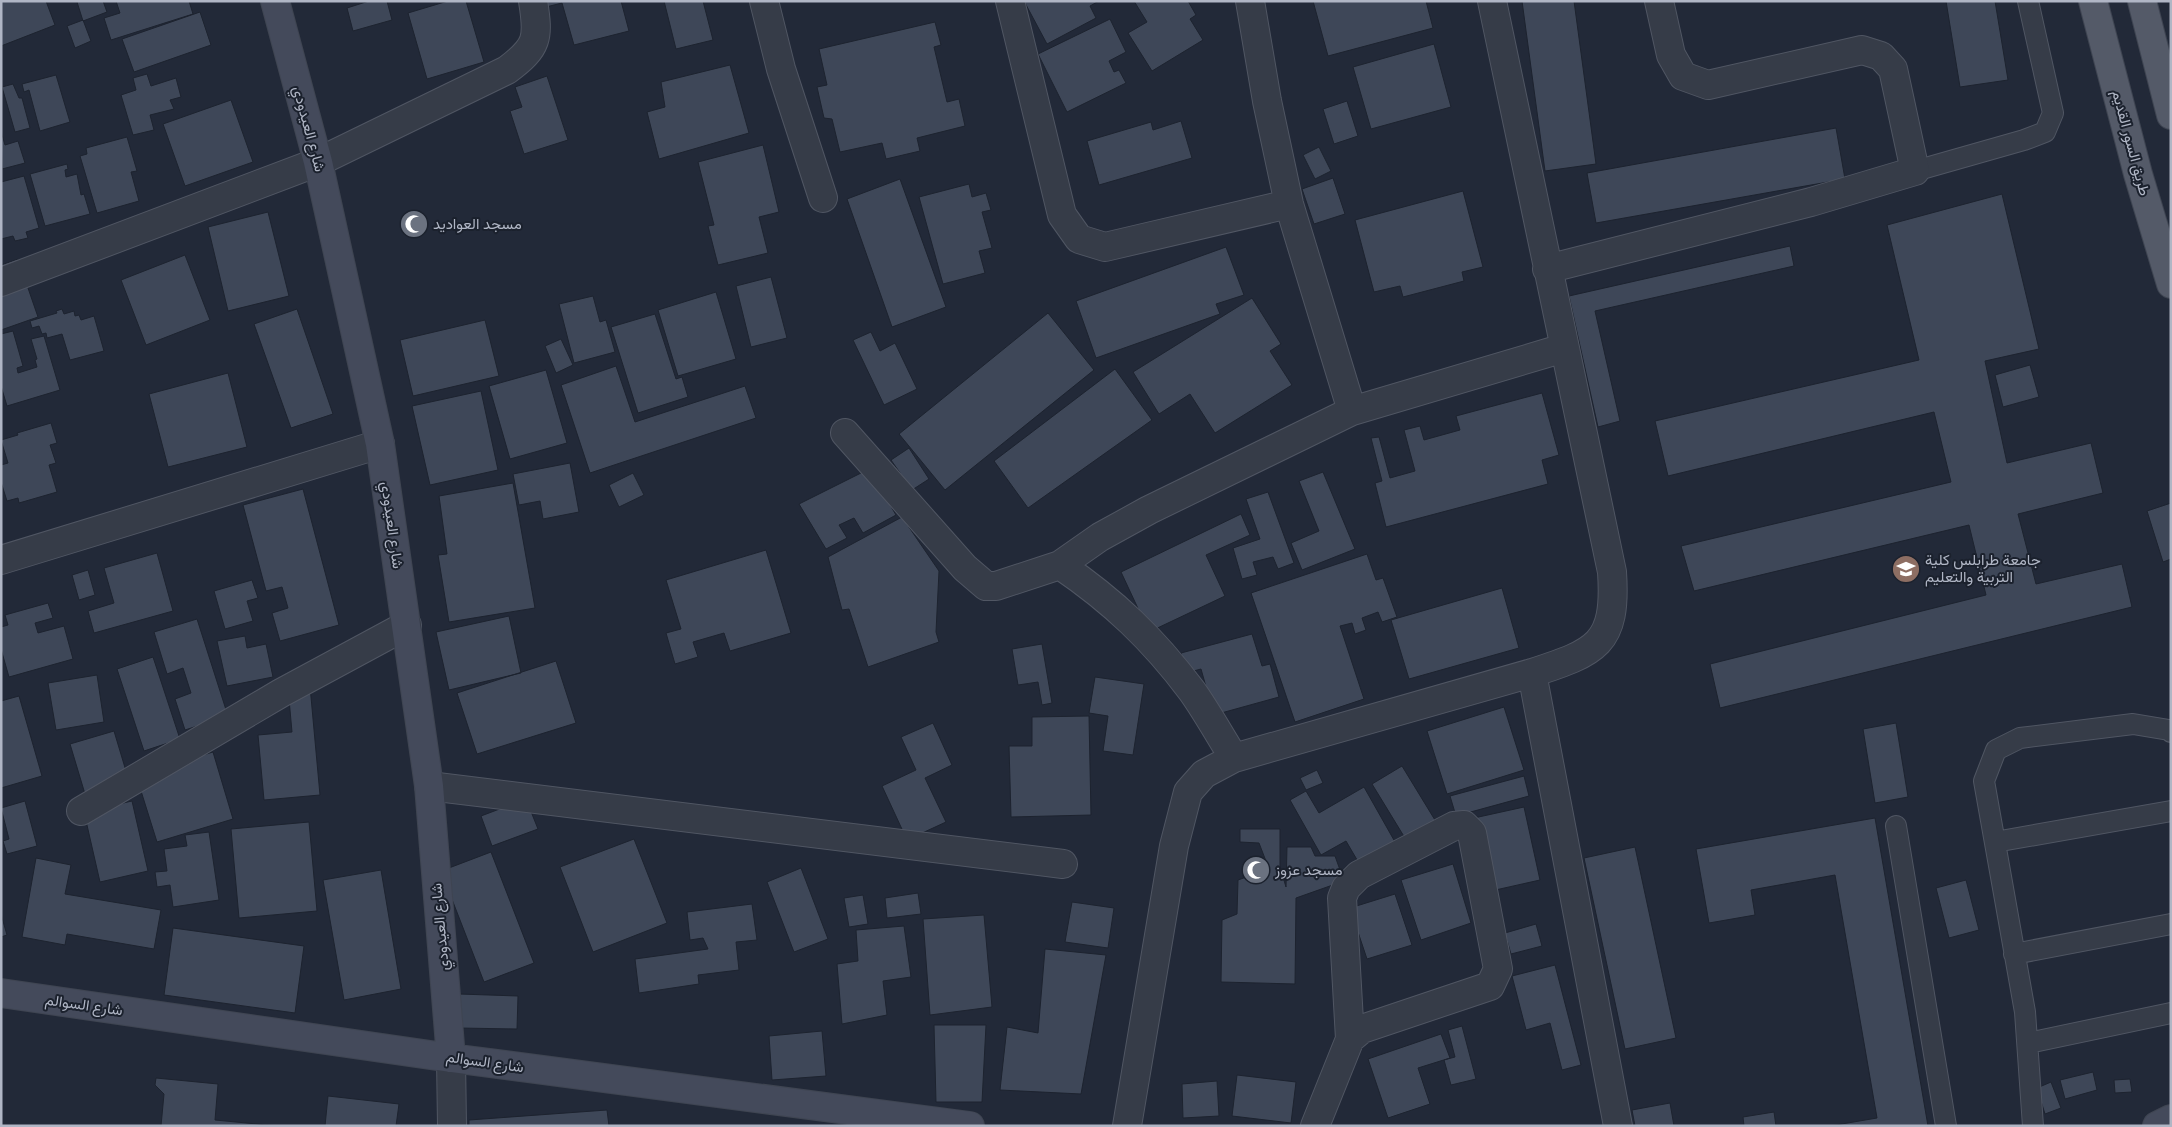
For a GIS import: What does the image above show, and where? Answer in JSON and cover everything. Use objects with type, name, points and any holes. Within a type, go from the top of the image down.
[{"type":"main road","name":"طريق السور القديم","points":[[2093,1],[2138,174],[2171,284]]},
{"type":"main road","points":[[2142,1],[2171,115]]},
{"type":"street","name":"شارع العيدودي","points":[[275,1],[318,162],[380,444],[429,786],[451,1058]]},
{"type":"street","points":[[1,282],[318,162],[507,70],[523,58],[533,45],[537,28],[533,1]]},
{"type":"street","points":[[764,1],[781,70],[822,198]]},
{"type":"street","points":[[1010,1],[1062,214],[1079,239],[1105,247],[1289,204]]},
{"type":"street","points":[[1250,1],[1267,101],[1289,204],[1352,411]]},
{"type":"street","points":[[1127,1126],[1174,846],[1188,792],[1204,774],[1234,758],[1532,673],[1573,659],[1590,650],[1601,638],[1609,624],[1614,601],[1612,572],[1492,1]]},
{"type":"street","points":[[1547,269],[1811,202],[1915,170],[1893,69],[1881,56],[1862,50],[1708,85],[1683,76],[1670,55],[1659,1]]},
{"type":"street","points":[[845,433],[966,568],[986,586],[996,586],[1060,565],[1100,538],[1149,510],[1352,411],[1564,348]]},
{"type":"street","points":[[1,560],[380,444]]},
{"type":"street","points":[[1060,565],[1089,585],[1132,620],[1192,691],[1234,758]]},
{"type":"street","points":[[81,811],[281,693],[407,625]]},
{"type":"street","points":[[1532,673],[1618,1126]]},
{"type":"street","points":[[429,786],[1063,864]]},
{"type":"street","points":[[1315,1126],[1350,1039],[1342,898],[1346,888],[1359,875],[1454,826],[1464,825],[1472,833],[1498,969],[1496,977],[1490,986],[1362,1029],[1350,1039]]},
{"type":"street","name":"شارع السوالم","points":[[1,993],[451,1058],[970,1126]]},
{"type":"street","points":[[451,1058],[452,1126]]},
{"type":"street","points":[[2157,1126],[2171,1119]]},
{"type":"lane","points":[[1915,170],[2024,140],[2045,132],[2052,113],[2028,1]]},
{"type":"lane","points":[[2033,1126],[2028,1043],[1984,781],[1996,750],[2020,738],[2133,724],[2169,730],[2171,732]]},
{"type":"lane","points":[[1994,842],[2171,811]]},
{"type":"lane","points":[[1896,826],[1946,1126]]},
{"type":"lane","points":[[2014,954],[2171,924]]},
{"type":"lane","points":[[2028,1043],[2171,1014]]},
{"type":"building","points":[[1,1],[46,1],[55,25],[1,46]]},
{"type":"building","points":[[103,1],[107,12],[83,21],[77,2]]},
{"type":"building","points":[[116,1],[189,1],[193,14],[111,40],[104,18],[120,13]]},
{"type":"building","points":[[369,1],[387,1],[392,20],[353,31],[347,8]]},
{"type":"building","points":[[448,1],[466,1],[484,62],[427,79],[408,13]]},
{"type":"building","points":[[544,1],[621,1],[629,31],[574,45],[562,3],[546,7]]},
{"type":"building","points":[[664,1],[703,1],[713,40],[676,49]]},
{"type":"building","points":[[1024,1],[1099,1],[1090,6],[1096,18],[1047,44]]},
{"type":"building","points":[[1134,1],[1188,1],[1196,15],[1190,19],[1203,40],[1152,71],[1128,33],[1147,22]]},
{"type":"building","points":[[1313,1],[1426,1],[1433,28],[1328,56]]},
{"type":"building","points":[[1522,1],[1574,1],[1596,164],[1545,171]]},
{"type":"building","points":[[1946,1],[1995,1],[2008,80],[1960,87]]},
{"type":"building","points":[[200,12],[211,45],[134,72],[122,39]]},
{"type":"building","points":[[1110,19],[1126,52],[1109,61],[1114,72],[1119,70],[1126,83],[1067,112],[1038,54]]},
{"type":"building","points":[[83,20],[91,41],[75,48],[67,26]]},
{"type":"building","points":[[935,22],[941,45],[934,47],[947,102],[959,99],[965,126],[917,138],[920,151],[886,159],[882,143],[840,152],[832,119],[824,118],[817,87],[827,85],[819,49]]},
{"type":"building","points":[[1434,44],[1451,107],[1371,129],[1353,67]]},
{"type":"building","points":[[730,65],[749,133],[659,159],[647,112],[665,107],[661,82]]},
{"type":"building","points":[[147,74],[151,86],[176,78],[181,97],[170,100],[174,109],[150,115],[154,130],[133,135],[121,95],[136,90],[133,78]]},
{"type":"building","points":[[56,75],[70,122],[40,131],[29,90],[24,92],[22,84]]},
{"type":"building","points":[[547,76],[568,140],[524,154],[510,111],[522,107],[515,87]]},
{"type":"building","points":[[13,84],[19,98],[22,98],[30,128],[15,132],[2,87]]},
{"type":"building","points":[[231,100],[253,162],[185,186],[163,124]]},
{"type":"building","points":[[1347,101],[1358,136],[1334,144],[1323,109]]},
{"type":"building","points":[[1181,121],[1192,158],[1099,185],[1087,141],[1151,122],[1153,130]]},
{"type":"building","points":[[1836,128],[1845,179],[1596,223],[1587,173]]},
{"type":"building","points":[[1,131],[5,145],[18,141],[25,163],[2,169]]},
{"type":"building","points":[[127,137],[137,171],[131,172],[139,201],[97,213],[80,156],[87,154],[86,148]]},
{"type":"building","points":[[763,145],[779,212],[759,217],[768,253],[718,265],[708,226],[714,225],[698,162]]},
{"type":"building","points":[[1319,147],[1331,171],[1315,179],[1303,155]]},
{"type":"building","points":[[67,164],[68,169],[65,170],[66,177],[77,174],[81,195],[84,194],[90,214],[45,226],[30,174]]},
{"type":"building","points":[[24,176],[39,228],[26,232],[28,238],[15,241],[13,236],[1,239],[1,182]]},
{"type":"building","points":[[1333,178],[1345,214],[1314,224],[1302,189]]},
{"type":"building","points":[[900,179],[946,307],[892,327],[847,199]]},
{"type":"building","points":[[969,184],[972,197],[986,193],[991,210],[982,212],[992,248],[979,251],[985,273],[943,284],[919,197]]},
{"type":"building","points":[[1463,191],[1483,267],[1462,272],[1464,281],[1403,297],[1400,286],[1374,292],[1355,220]]},
{"type":"building","points":[[2002,194],[2039,349],[1985,361],[2007,463],[2091,443],[2103,493],[2018,514],[2036,584],[2122,564],[2132,607],[1720,708],[1710,664],[1986,595],[1969,525],[1694,591],[1681,546],[1951,482],[1934,412],[1668,476],[1655,421],[1919,360],[1887,225]]},
{"type":"building","points":[[268,212],[289,296],[228,311],[208,227]]},
{"type":"building","points":[[1790,246],[1794,266],[1595,311],[1620,421],[1598,427],[1569,296]]},
{"type":"building","points":[[1226,247],[1244,295],[1216,304],[1220,314],[1096,358],[1076,301]]},
{"type":"building","points":[[185,255],[210,320],[146,345],[121,280]]},
{"type":"building","points":[[18,259],[38,317],[1,330],[1,265]]},
{"type":"building","points":[[771,277],[787,338],[751,347],[736,286]]},
{"type":"building","points":[[716,292],[736,359],[678,376],[658,310]]},
{"type":"building","points":[[593,296],[600,322],[606,320],[615,352],[574,363],[559,304]]},
{"type":"building","points":[[1252,298],[1281,344],[1270,351],[1292,385],[1215,433],[1190,394],[1159,414],[1133,372]]},
{"type":"building","points":[[62,309],[64,314],[74,311],[75,316],[79,315],[81,320],[94,316],[104,351],[70,360],[62,334],[47,338],[46,333],[42,334],[39,326],[32,328],[30,321],[57,313],[56,311]]},
{"type":"building","points":[[297,309],[333,414],[291,428],[254,324]]},
{"type":"building","points":[[1048,313],[1094,370],[945,490],[899,434]]},
{"type":"building","points":[[655,314],[676,379],[682,377],[688,397],[638,413],[611,327]]},
{"type":"building","points":[[485,320],[499,376],[413,396],[400,340]]},
{"type":"building","points":[[13,331],[23,366],[17,368],[18,373],[37,367],[35,360],[37,359],[31,339],[44,336],[60,390],[7,406],[1,386],[1,334]]},
{"type":"building","points":[[871,332],[880,351],[895,343],[917,389],[884,405],[853,340]]},
{"type":"building","points":[[561,339],[573,365],[556,373],[545,346]]},
{"type":"building","points":[[2030,365],[2039,397],[2003,407],[1995,375]]},
{"type":"building","points":[[616,366],[635,422],[745,386],[756,418],[590,473],[561,385]]},
{"type":"building","points":[[1115,369],[1152,420],[1028,508],[994,461]]},
{"type":"building","points":[[546,370],[567,443],[510,459],[489,386]]},
{"type":"building","points":[[228,373],[247,447],[168,467],[149,394]]},
{"type":"building","points":[[481,391],[498,470],[430,485],[412,406]]},
{"type":"building","points":[[1542,393],[1559,455],[1542,460],[1548,484],[1386,527],[1375,483],[1382,481],[1371,438],[1379,437],[1390,478],[1415,471],[1404,430],[1420,426],[1424,440],[1460,430],[1456,416]]},
{"type":"building","points":[[51,423],[57,443],[50,445],[56,463],[49,465],[57,492],[19,503],[18,498],[7,501],[1,482],[1,465],[8,463],[1,440]]},
{"type":"building","points":[[909,448],[929,479],[912,490],[891,460]]},
{"type":"building","points":[[570,463],[579,512],[543,519],[540,501],[519,505],[513,474]]},
{"type":"building","points":[[869,469],[896,515],[863,533],[854,518],[839,525],[847,538],[826,549],[799,504]]},
{"type":"building","points":[[1323,472],[1355,549],[1302,570],[1291,543],[1319,531],[1299,481]]},
{"type":"building","points":[[633,473],[644,495],[619,507],[609,485]]},
{"type":"building","points":[[513,483],[535,608],[449,622],[438,555],[447,554],[439,496]]},
{"type":"building","points":[[303,489],[339,625],[280,641],[272,613],[288,608],[282,587],[266,591],[243,505]]},
{"type":"building","points":[[1268,492],[1294,563],[1278,569],[1273,557],[1253,562],[1257,575],[1242,579],[1233,548],[1260,539],[1246,499]]},
{"type":"building","points":[[2171,503],[2171,559],[2163,562],[2147,511]]},
{"type":"building","points":[[1241,514],[1250,535],[1206,555],[1225,596],[1149,632],[1121,572]]},
{"type":"building","points":[[902,517],[939,571],[936,632],[939,642],[868,667],[849,609],[842,610],[828,557]]},
{"type":"building","points":[[766,550],[791,633],[730,651],[724,633],[693,642],[698,657],[675,664],[666,633],[681,629],[666,580]]},
{"type":"building","points":[[157,553],[173,611],[94,633],[88,611],[114,603],[104,568]]},
{"type":"building","points":[[1367,554],[1376,580],[1383,578],[1397,617],[1382,622],[1378,612],[1362,618],[1366,630],[1355,634],[1352,623],[1340,626],[1364,699],[1295,722],[1251,593]]},
{"type":"building","points":[[88,570],[95,595],[79,600],[72,575]]},
{"type":"building","points":[[252,580],[258,598],[247,601],[253,621],[225,629],[214,591]]},
{"type":"building","points":[[1502,588],[1519,648],[1409,679],[1391,620]]},
{"type":"building","points":[[48,603],[53,618],[35,623],[38,633],[64,626],[73,659],[9,677],[1,649],[1,627],[8,625],[5,615]]},
{"type":"building","points":[[509,616],[521,673],[449,690],[436,632]]},
{"type":"building","points":[[197,619],[228,716],[185,730],[175,699],[191,693],[183,668],[167,674],[154,632]]},
{"type":"building","points":[[1252,634],[1262,666],[1270,664],[1279,697],[1214,715],[1201,669],[1186,673],[1181,653]]},
{"type":"building","points":[[245,636],[247,648],[266,644],[273,677],[227,686],[217,641]]},
{"type":"building","points":[[1042,644],[1052,703],[1042,705],[1038,682],[1018,685],[1012,649]]},
{"type":"building","points":[[153,657],[180,739],[144,751],[117,669]]},
{"type":"building","points":[[556,661],[576,723],[477,754],[457,693]]},
{"type":"building","points":[[97,675],[104,722],[56,730],[48,683]]},
{"type":"building","points":[[1095,677],[1144,684],[1133,755],[1103,751],[1108,716],[1089,713]]},
{"type":"building","points":[[310,686],[320,795],[264,800],[258,735],[292,732],[288,688]]},
{"type":"building","points":[[19,696],[42,776],[1,788],[1,701]]},
{"type":"building","points":[[1504,707],[1524,770],[1447,794],[1427,731]]},
{"type":"building","points":[[1089,716],[1091,815],[1011,817],[1009,746],[1032,746],[1032,717]]},
{"type":"building","points":[[933,723],[952,765],[925,778],[946,822],[907,840],[882,786],[916,770],[901,737]]},
{"type":"building","points":[[1896,723],[1908,797],[1875,803],[1863,729]]},
{"type":"building","points":[[114,731],[129,781],[85,794],[70,744]]},
{"type":"building","points":[[213,752],[233,819],[157,842],[136,775]]},
{"type":"building","points":[[1402,766],[1438,825],[1408,843],[1372,784]]},
{"type":"building","points":[[1317,770],[1323,783],[1306,790],[1300,778]]},
{"type":"building","points":[[1524,776],[1529,796],[1456,816],[1450,796]]},
{"type":"building","points":[[1364,787],[1399,849],[1363,870],[1346,841],[1321,855],[1290,800],[1306,791],[1319,813]]},
{"type":"building","points":[[526,799],[538,829],[492,846],[481,816]]},
{"type":"building","points":[[25,801],[37,846],[7,854],[3,841],[9,839],[1,808]]},
{"type":"building","points":[[132,801],[148,871],[100,882],[84,812]]},
{"type":"building","points":[[1524,807],[1540,880],[1491,891],[1474,818]]},
{"type":"building","points":[[1875,818],[1928,1126],[1830,1126],[1877,1118],[1835,875],[1751,890],[1755,915],[1709,923],[1696,849]]},
{"type":"building","points":[[309,822],[317,911],[239,918],[231,829]]},
{"type":"building","points":[[1240,829],[1280,829],[1280,867],[1286,887],[1287,847],[1311,847],[1315,856],[1335,856],[1344,881],[1296,898],[1295,984],[1221,982],[1222,920],[1237,914],[1238,880],[1269,869],[1259,843],[1240,842]]},
{"type":"building","points":[[209,832],[219,900],[173,907],[170,885],[157,887],[155,872],[167,871],[164,849],[187,846],[185,835]]},
{"type":"building","points":[[634,839],[667,923],[593,952],[560,867]]},
{"type":"building","points":[[1635,847],[1676,1038],[1625,1049],[1584,858]]},
{"type":"building","points":[[491,852],[534,963],[484,982],[441,871]]},
{"type":"building","points":[[36,858],[71,865],[65,894],[161,910],[154,949],[67,934],[65,945],[22,937]]},
{"type":"building","points":[[1453,864],[1471,923],[1421,940],[1401,880]]},
{"type":"building","points":[[801,868],[828,939],[794,952],[767,882]]},
{"type":"building","points":[[381,870],[401,989],[344,1000],[323,880]]},
{"type":"building","points":[[1966,880],[1979,930],[1949,938],[1936,888]]},
{"type":"building","points":[[918,893],[921,914],[887,918],[885,898]]},
{"type":"building","points":[[1395,894],[1412,945],[1367,959],[1350,908]]},
{"type":"building","points":[[863,895],[868,924],[849,927],[844,898]]},
{"type":"building","points":[[1072,902],[1114,908],[1108,948],[1065,942]]},
{"type":"building","points":[[752,904],[757,940],[736,942],[739,970],[698,975],[699,984],[639,993],[635,959],[708,949],[703,938],[690,940],[687,912]]},
{"type":"building","points":[[1,914],[7,935],[1,937]]},
{"type":"building","points":[[984,915],[992,1007],[930,1015],[923,919]]},
{"type":"building","points":[[1536,924],[1542,946],[1511,954],[1505,933]]},
{"type":"building","points":[[904,926],[911,977],[883,981],[887,1015],[842,1024],[837,964],[858,961],[856,930]]},
{"type":"building","points":[[173,928],[304,946],[295,1013],[164,995]]},
{"type":"building","points":[[1045,949],[1106,955],[1081,1094],[1000,1090],[1007,1027],[1038,1033]]},
{"type":"building","points":[[1555,965],[1581,1065],[1562,1070],[1550,1023],[1526,1030],[1512,976]]},
{"type":"building","points":[[459,994],[518,996],[517,1029],[458,1028]]},
{"type":"building","points":[[934,1025],[986,1025],[982,1102],[936,1102]]},
{"type":"building","points":[[1462,1026],[1476,1079],[1451,1085],[1444,1060],[1455,1057],[1448,1030]]},
{"type":"building","points":[[822,1031],[826,1076],[772,1080],[769,1036]]},
{"type":"building","points":[[1441,1034],[1450,1058],[1418,1068],[1430,1104],[1388,1118],[1368,1059]]},
{"type":"building","points":[[2093,1072],[2097,1090],[2065,1099],[2060,1080]]},
{"type":"building","points":[[1237,1075],[1296,1082],[1291,1123],[1232,1116]]},
{"type":"building","points":[[156,1078],[218,1084],[215,1120],[278,1126],[161,1126],[164,1094],[155,1085]]},
{"type":"building","points":[[2130,1079],[2132,1092],[2115,1093],[2114,1080]]},
{"type":"building","points":[[1217,1081],[1219,1116],[1183,1118],[1182,1084]]},
{"type":"building","points":[[2051,1082],[2061,1108],[2045,1114],[2037,1088]]},
{"type":"building","points":[[328,1096],[399,1104],[396,1126],[325,1126]]},
{"type":"building","points":[[1670,1103],[1674,1126],[1635,1126],[1632,1110]]},
{"type":"building","points":[[607,1110],[609,1126],[469,1126],[469,1120]]},
{"type":"building","points":[[1774,1112],[1776,1126],[1744,1126],[1743,1117]]},
{"type":"place","name":"مسجد العواديد","points":[[414,224]]},
{"type":"place","name":"جامعة طرابلس كلية التربية والتعليم","points":[[1906,569]]},
{"type":"place","name":"مسجد عزوز","points":[[1256,870]]}]
